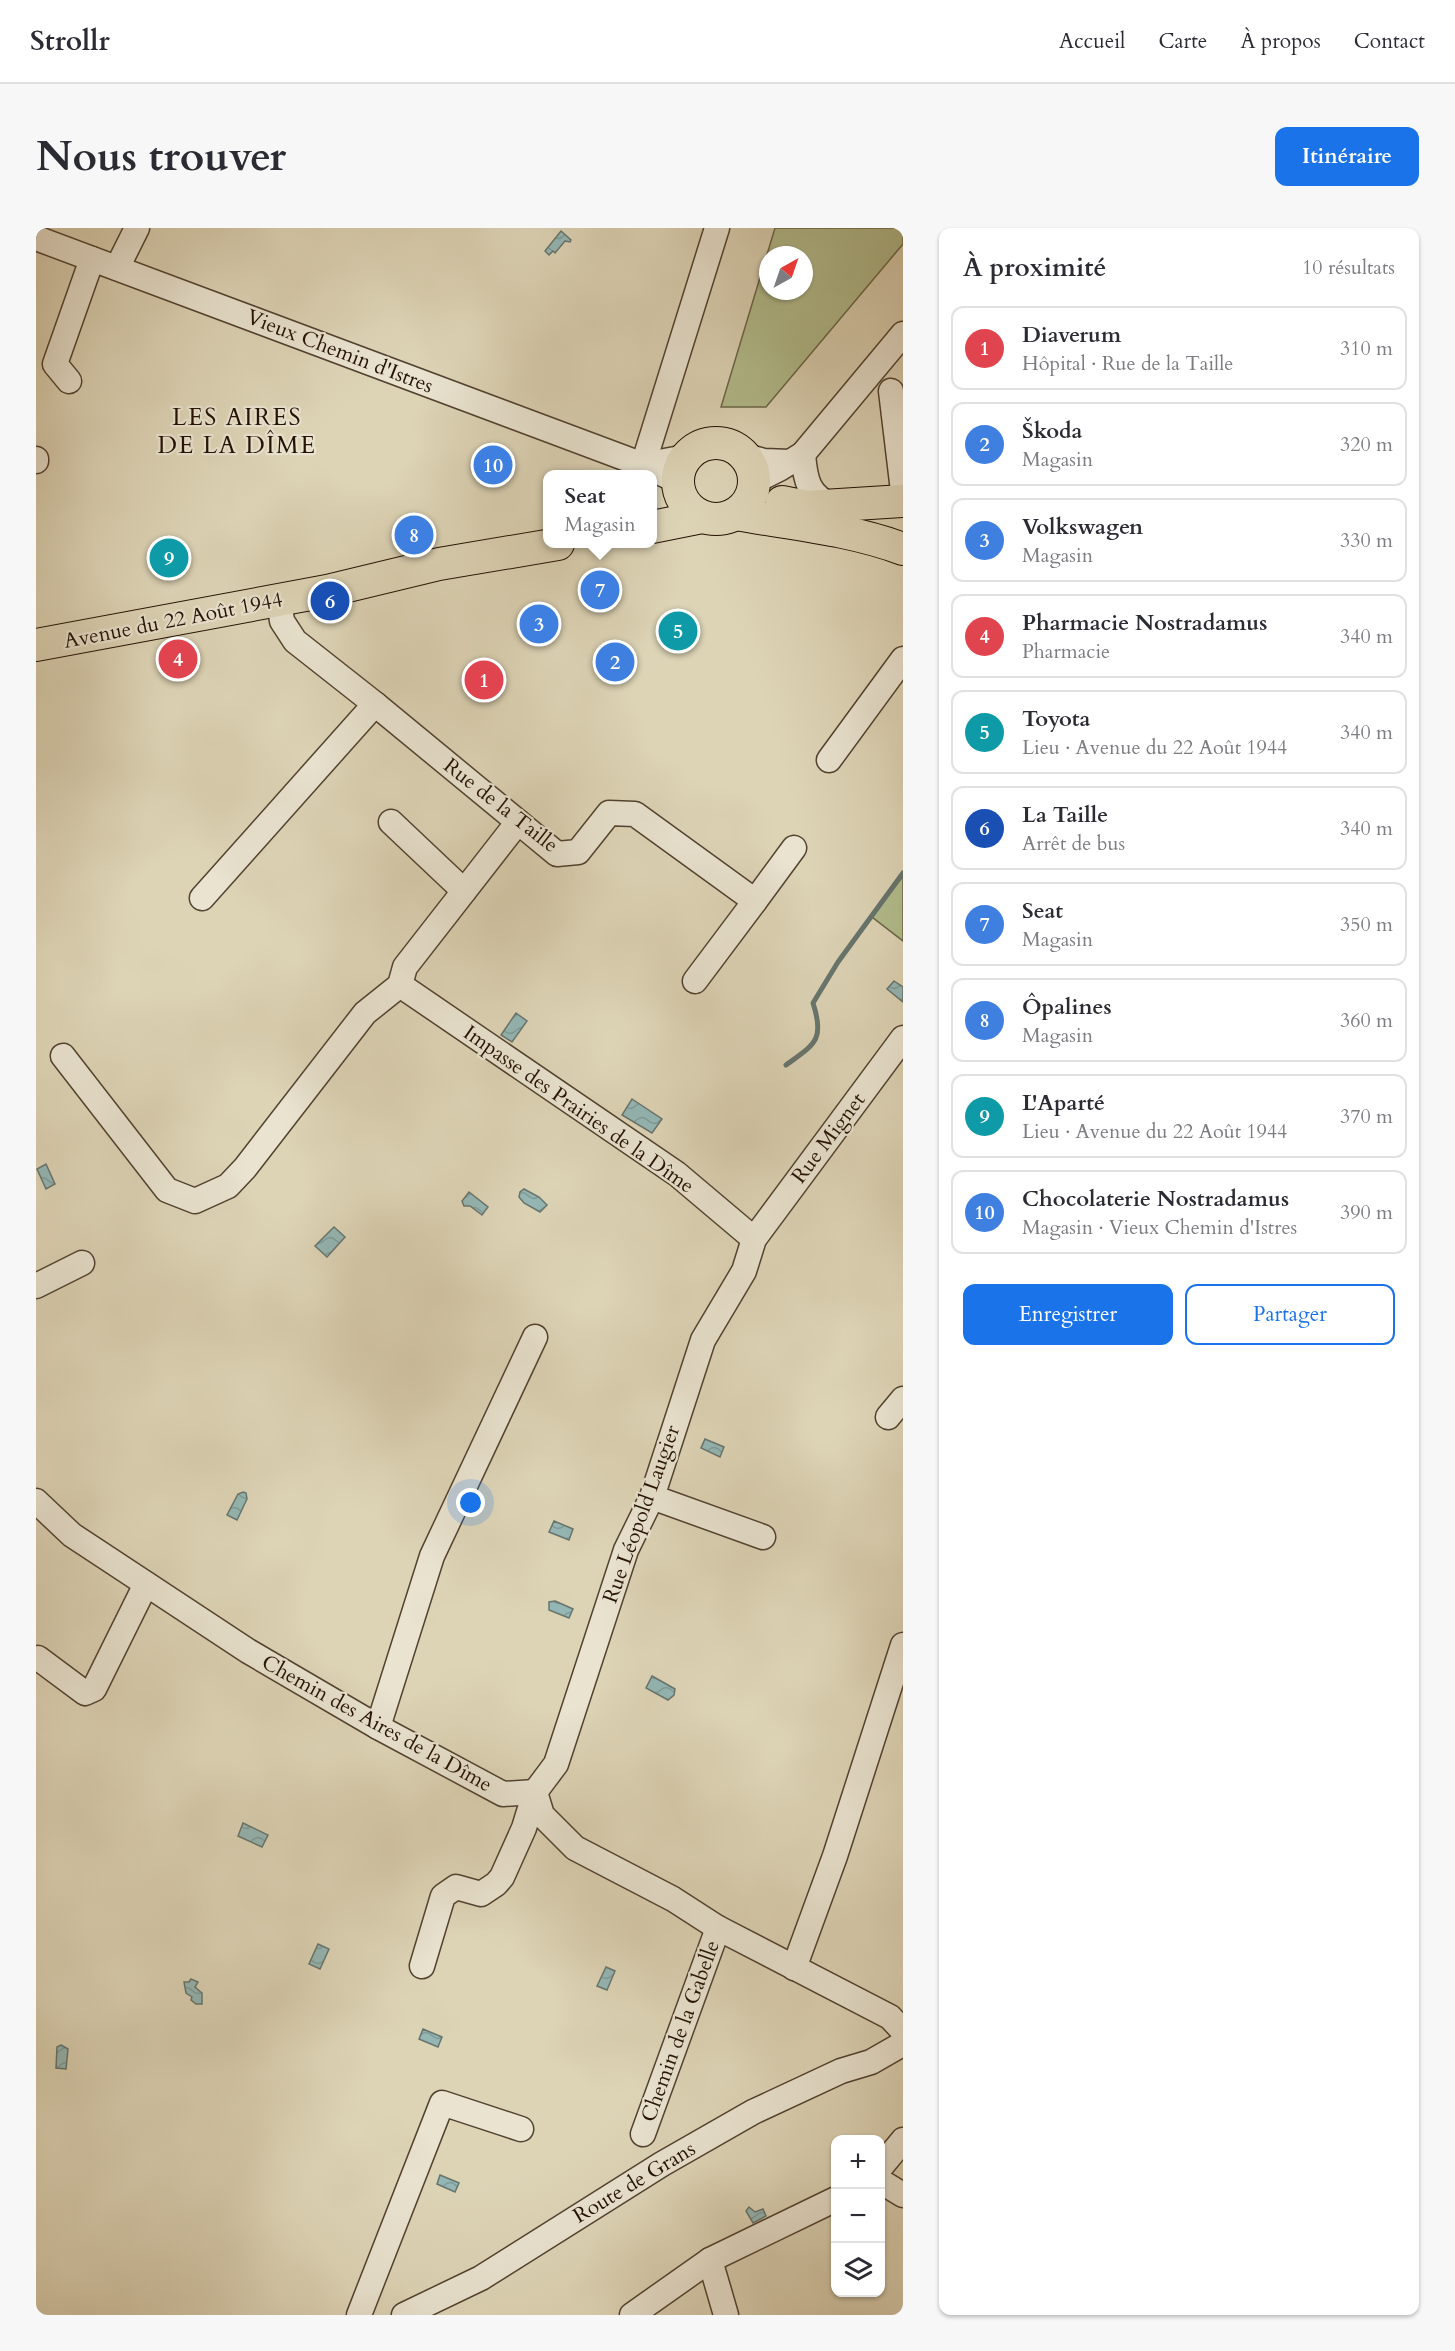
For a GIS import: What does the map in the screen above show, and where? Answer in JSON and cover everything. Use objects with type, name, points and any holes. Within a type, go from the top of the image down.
[{"type":"main road","points":[[747,486],[722,519],[678,501],[696,449],[708,444],[722,444],[734,448],[747,486],[838,531],[893,545]]},
{"type":"main road","points":[[747,486],[787,504],[807,507],[898,498]]},
{"type":"main road","points":[[893,545],[880,531],[898,498]]},
{"type":"main road","name":"Avenue du 22 Août 1944","points":[[36,645],[327,591],[439,564],[543,546]]},
{"type":"street","points":[[117,268],[137,228]]},
{"type":"street","points":[[648,470],[643,465],[717,228]]},
{"type":"street","name":"Vieux Chemin d'Istres","points":[[36,238],[643,465]]},
{"type":"street","points":[[69,381],[55,364],[92,259]]},
{"type":"street","points":[[747,486],[764,460],[797,458],[903,334]]},
{"type":"street","points":[[891,391],[898,498]]},
{"type":"street","points":[[797,458],[813,492],[820,501],[834,506]]},
{"type":"street","points":[[657,479],[678,501]]},
{"type":"street","name":"Rue de la Taille","points":[[279,599],[282,621],[295,641],[558,854],[578,852],[609,813],[635,814],[755,901]]},
{"type":"street","points":[[829,760],[903,659]]},
{"type":"street","points":[[201,898],[375,704]]},
{"type":"street","points":[[391,822],[464,891]]},
{"type":"street","points":[[63,1056],[168,1190],[195,1202],[228,1186],[245,1168],[365,1013],[400,985],[405,967],[518,822]]},
{"type":"street","points":[[234,838],[249,827],[263,830]]},
{"type":"street","points":[[695,981],[794,848]]},
{"type":"street","name":"Impasse des Prairies de la Dîme","points":[[400,985],[677,1174],[754,1239]]},
{"type":"street","name":"Rue Mignet","points":[[754,1239],[901,1045]]},
{"type":"street","name":"Rue Léopold Laugier","points":[[422,1966],[443,1896],[456,1887],[481,1894],[502,1877],[524,1828],[535,1792],[556,1764],[626,1550],[652,1497],[703,1340],[744,1271],[754,1239]]},
{"type":"street","points":[[36,1286],[81,1263]]},
{"type":"street","points":[[378,1727],[432,1556],[535,1337]]},
{"type":"street","points":[[652,1497],[763,1537]]},
{"type":"street","name":"Chemin des Aires de la Dîme","points":[[36,1501],[72,1535],[146,1584],[248,1651],[378,1727],[503,1794],[535,1792]]},
{"type":"street","points":[[38,1658],[85,1693],[94,1689],[146,1584]]},
{"type":"street","points":[[794,1968],[835,1856],[903,1645]]},
{"type":"street","points":[[535,1792],[542,1815],[575,1848],[673,1899],[718,1928],[890,2017],[902,2050]]},
{"type":"street","name":"Chemin de la Gabelle","points":[[643,2134],[718,1928]]},
{"type":"street","name":"Route de Grans","points":[[404,2315],[481,2278],[662,2164],[753,2112],[841,2071],[902,2050]]},
{"type":"street","points":[[359,2315],[442,2103],[521,2129]]},
{"type":"street","points":[[885,2162],[903,2140]]},
{"type":"street","points":[[885,2184],[903,2195]]},
{"type":"street","points":[[632,2315],[710,2260],[831,2201]]},
{"type":"street","points":[[710,2260],[726,2315]]},
{"type":"green space","points":[[775,228],[903,228],[903,244],[766,407],[721,407],[759,281],[759,300],[813,300],[813,246],[770,246]]},
{"type":"green space","points":[[903,876],[903,941],[872,917]]},
{"type":"water","points":[[561,231],[571,240],[570,242],[565,241],[555,253],[553,251],[549,255],[545,251]]},
{"type":"water","points":[[894,981],[903,987],[903,1002],[887,989]]},
{"type":"water","points":[[516,1013],[527,1021],[512,1042],[501,1035]]},
{"type":"water","points":[[632,1099],[662,1119],[652,1133],[622,1115]]},
{"type":"water","points":[[46,1164],[55,1184],[46,1189],[37,1169]]},
{"type":"water","points":[[524,1189],[539,1197],[547,1205],[540,1212],[524,1203],[519,1197],[520,1192]]},
{"type":"water","points":[[469,1192],[488,1207],[482,1215],[470,1206],[464,1206],[462,1201]]},
{"type":"water","points":[[334,1227],[345,1237],[327,1257],[315,1246]]},
{"type":"water","points":[[705,1439],[724,1447],[720,1457],[701,1448]]},
{"type":"water","points":[[246,1493],[247,1499],[237,1520],[227,1515],[238,1494]]},
{"type":"water","points":[[554,1521],[573,1529],[569,1540],[549,1532]]},
{"type":"water","points":[[555,1601],[573,1609],[569,1618],[549,1610],[549,1602]]},
{"type":"water","points":[[652,1676],[675,1689],[674,1695],[668,1700],[646,1688]]},
{"type":"water","points":[[243,1823],[268,1835],[262,1847],[238,1836]]},
{"type":"water","points":[[318,1944],[329,1949],[320,1969],[309,1964]]},
{"type":"water","points":[[606,1967],[615,1971],[607,1990],[597,1986]]},
{"type":"water","points":[[191,1979],[198,1982],[195,1987],[202,1993],[202,2004],[196,2004],[186,1993],[184,1982],[189,1982]]},
{"type":"water","points":[[423,2029],[442,2037],[438,2047],[419,2039]]},
{"type":"water","points":[[61,2045],[68,2049],[66,2069],[56,2068],[57,2047]]},
{"type":"water","points":[[440,2175],[459,2183],[455,2192],[437,2184]]},
{"type":"water","points":[[749,2207],[755,2212],[763,2209],[766,2216],[753,2223],[746,2211]]},
{"type":"waterway","points":[[786,1065],[804,1052],[815,1040],[818,1025],[813,1003],[838,962],[903,873]]},
{"type":"place","name":"Chocolaterie Nostradamus","points":[[493,465]]},
{"type":"place","name":"Ôpalines","points":[[414,535]]},
{"type":"place","name":"L'Aparté","points":[[169,558]]},
{"type":"place","name":"Seat","points":[[600,590]]},
{"type":"place","name":"La Taille","points":[[330,601]]},
{"type":"place","name":"Volkswagen","points":[[539,624]]},
{"type":"place","name":"Toyota","points":[[678,631]]},
{"type":"place","name":"Pharmacie Nostradamus","points":[[178,659]]},
{"type":"place","name":"Škoda","points":[[615,662]]},
{"type":"place","name":"Diaverum","points":[[484,680]]},
{"type":"district","name":"LES AIRES DE LA DÎME","points":[[237,431]]}]
